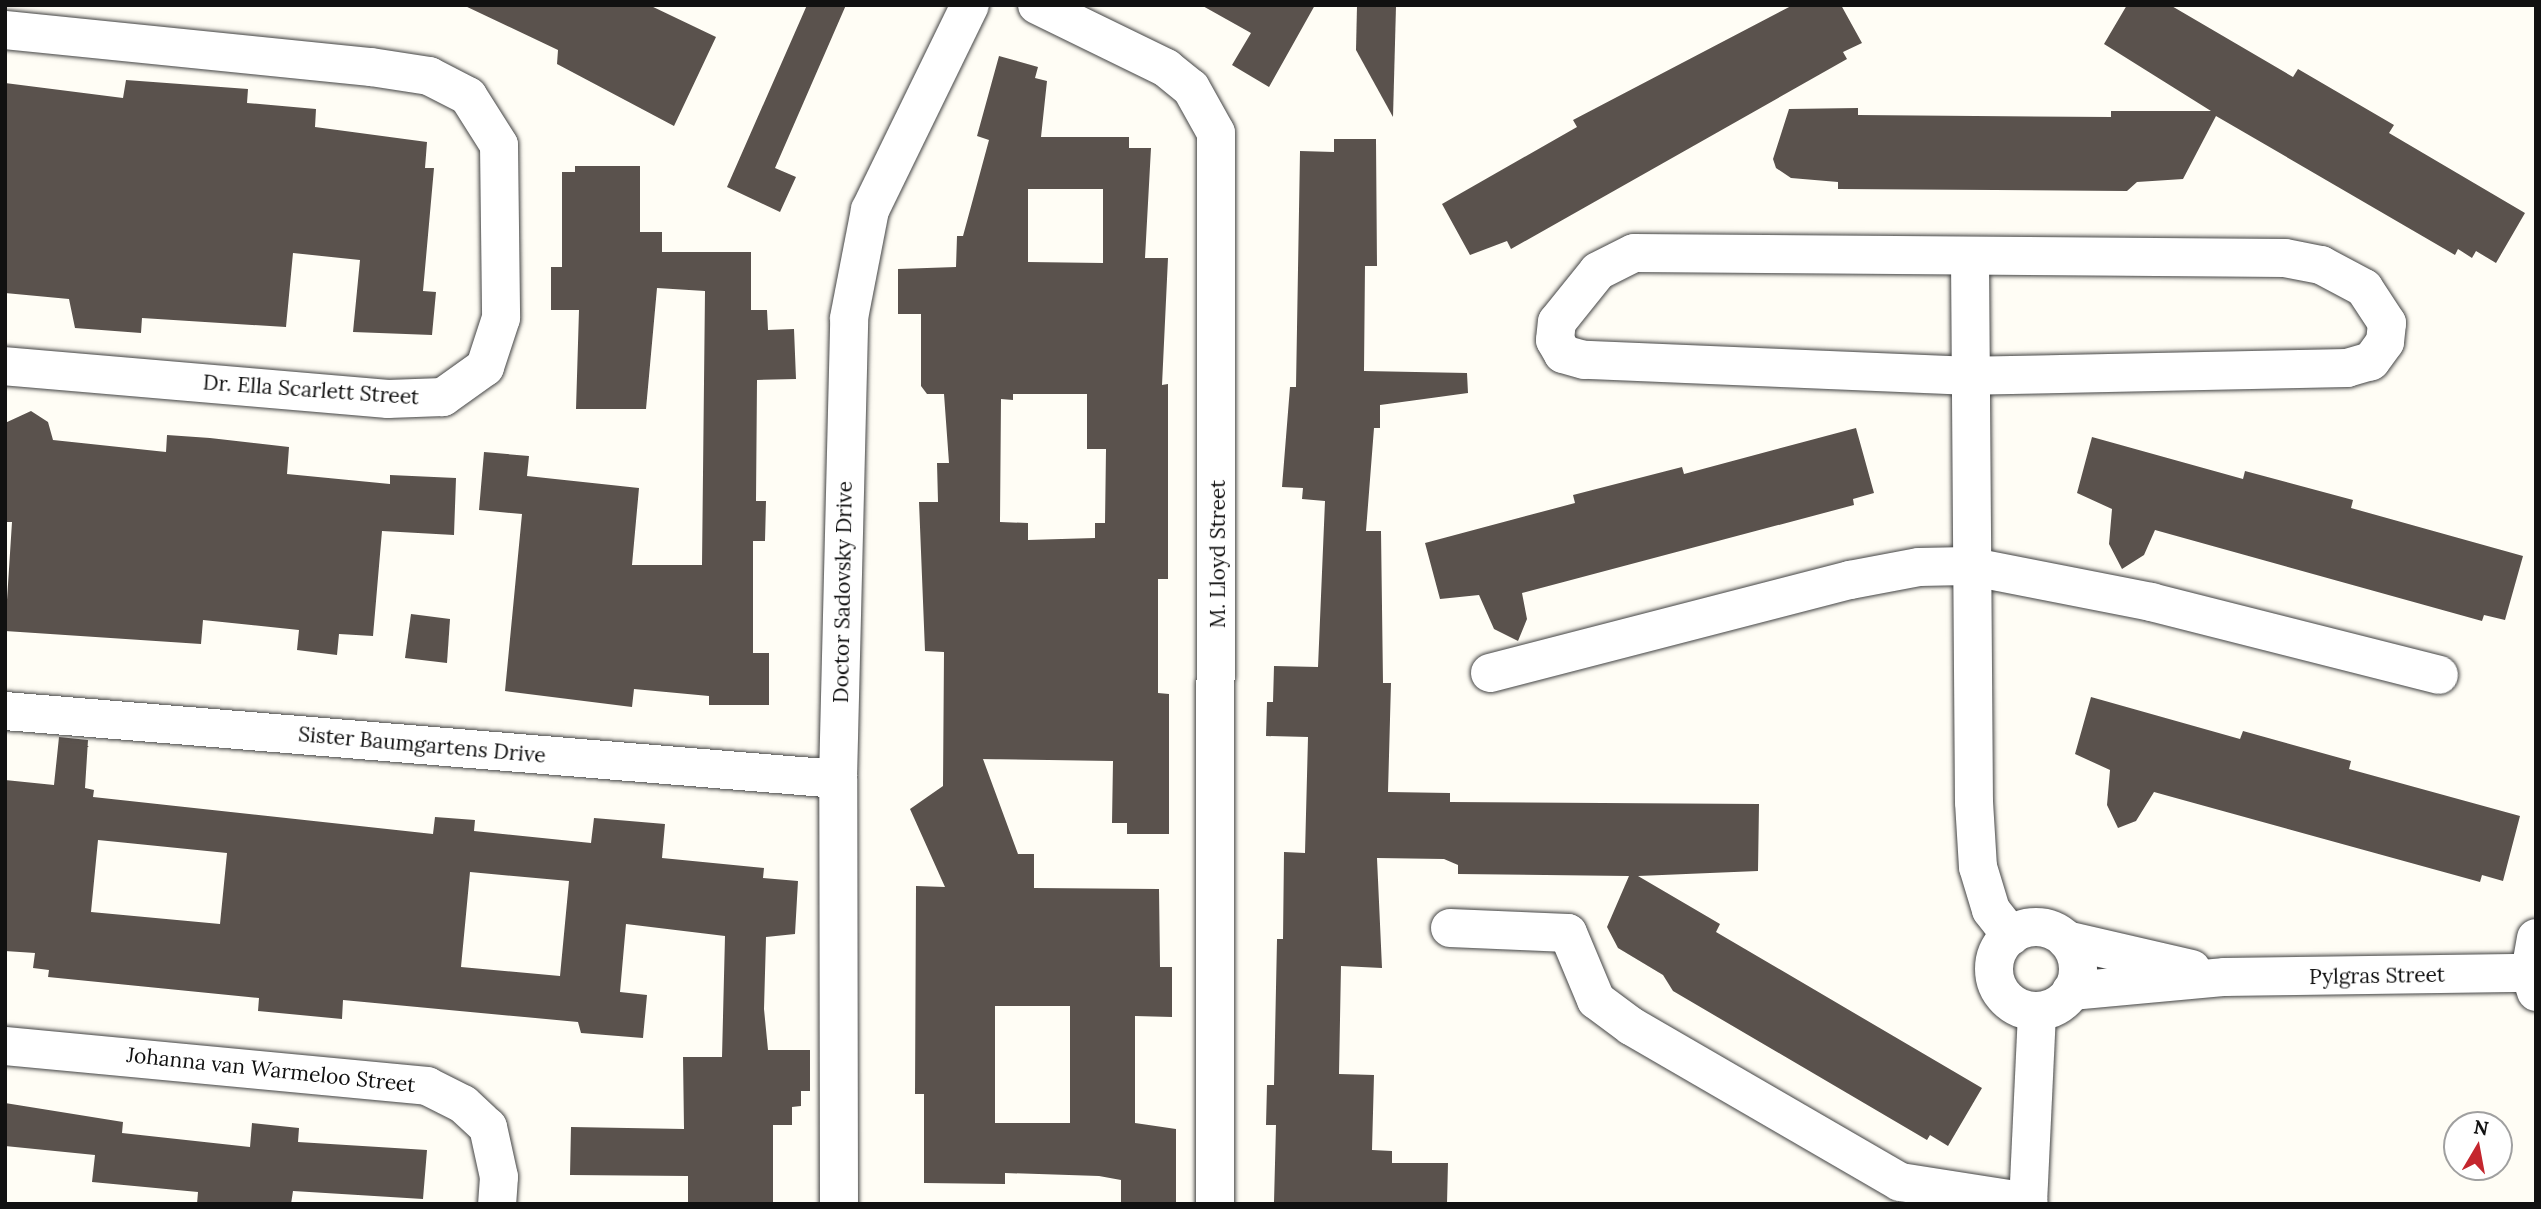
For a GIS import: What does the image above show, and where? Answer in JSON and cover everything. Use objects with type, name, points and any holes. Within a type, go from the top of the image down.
[{"type":"street","name":"Doctor Sadovsky Drive","points":[[839,1204],[838,779],[856,262],[870,210],[970,5]]},
{"type":"street","name":"M. Lloyd Street","points":[[1037,5],[1166,68],[1191,88],[1216,133],[1215,1204]]},
{"type":"street","name":"Dr. Ella Scarlett Street","points":[[5,30],[429,76],[468,96],[499,145],[501,318],[485,367],[443,397],[388,399],[5,366]]},
{"type":"street","points":[[1634,253],[1970,259],[2285,258],[2321,265],[2364,288],[2387,323],[2385,342],[2371,361],[2347,368],[1972,376],[1584,360],[1563,354],[1555,340],[1557,322],[1598,271],[1634,253]]},
{"type":"street","points":[[1970,259],[1972,376],[1968,566],[1978,866],[1991,910],[2011,936]]},
{"type":"street","points":[[1490,673],[1850,580],[1920,567],[1968,566],[2151,602],[2440,675]]},
{"type":"street","name":"Sister Baumgartens Drive","points":[[5,711],[838,779]]},
{"type":"street","points":[[1450,928],[1568,933],[1596,1000],[1631,1026],[1900,1182],[2028,1203],[2037,1011]]},
{"type":"street","points":[[2045,928],[2066,940],[2078,964],[2071,991],[2037,1011],[2012,1004],[1996,983],[1995,957],[2011,936],[2045,928]]},
{"type":"street","name":"Pylgras Street","points":[[2066,940],[2225,977]]},
{"type":"street","name":"Pylgras Street","points":[[2071,991],[2225,977],[2534,968]]},
{"type":"street","name":"Johanna van Warmeloo Street","points":[[5,1046],[427,1086],[463,1104],[488,1127],[499,1177],[497,1204]]},
{"type":"building","points":[[463,5],[649,5],[716,37],[674,126],[557,64],[558,50]]},
{"type":"building","points":[[807,5],[846,5],[775,168],[796,177],[780,212],[727,187]]},
{"type":"building","points":[[1201,5],[1315,5],[1269,87],[1232,65],[1251,33]]},
{"type":"building","points":[[1793,5],[1841,5],[1862,43],[1843,52],[1847,59],[1511,249],[1507,241],[1470,255],[1442,204],[1577,127],[1573,120]]},
{"type":"building","points":[[2127,5],[2170,5],[2293,77],[2298,69],[2394,125],[2389,133],[2525,213],[2496,263],[2476,251],[2472,258],[2458,249],[2455,255],[2216,116],[2183,179],[2137,182],[2127,191],[1838,189],[1838,182],[1791,178],[1776,168],[1773,159],[1789,109],[1858,108],[1858,115],[2111,117],[2111,111],[2211,111],[2104,44]]},
{"type":"building","points":[[1357,6],[1396,6],[1393,117],[1356,50]]},
{"type":"building","points":[[999,56],[1038,67],[1035,78],[1047,81],[1041,137],[1129,137],[1129,148],[1151,148],[1145,258],[1168,258],[1162,385],[1168,384],[1168,579],[1158,579],[1158,693],[1169,694],[1169,834],[1127,834],[1127,823],[1112,823],[1113,761],[983,759],[1018,854],[1034,854],[1034,888],[1159,889],[1160,967],[1172,967],[1172,1017],[1135,1016],[1135,1123],[1176,1129],[1176,1204],[1121,1204],[1121,1180],[1099,1176],[1005,1173],[1005,1184],[924,1183],[924,1094],[915,1094],[916,886],[945,887],[910,809],[943,786],[944,652],[925,651],[919,502],[938,502],[937,463],[949,463],[944,394],[927,394],[921,386],[921,314],[898,314],[898,269],[956,267],[957,236],[963,236],[989,140],[977,136]],"holes":[[[1028,189],[1103,189],[1103,263],[1028,262]],[[1013,394],[1087,394],[1087,449],[1106,449],[1105,523],[1095,523],[1095,538],[1028,540],[1028,523],[1000,522],[1001,399],[1013,400]],[[995,1006],[1070,1006],[1070,1123],[995,1123]]]},
{"type":"building","points":[[126,80],[248,89],[247,103],[316,109],[315,127],[427,142],[425,168],[434,168],[423,291],[436,292],[432,335],[353,332],[360,260],[293,253],[286,327],[142,318],[141,333],[75,328],[69,299],[5,293],[5,83],[123,98]]},
{"type":"building","points":[[1334,139],[1376,139],[1377,266],[1365,266],[1364,371],[1467,373],[1468,393],[1380,405],[1380,428],[1374,428],[1366,531],[1381,531],[1383,683],[1391,683],[1388,792],[1450,793],[1450,802],[1759,804],[1758,871],[1638,876],[1720,924],[1716,932],[1982,1088],[1948,1146],[1930,1135],[1927,1140],[1673,991],[1663,975],[1618,948],[1607,927],[1629,876],[1458,874],[1458,865],[1444,859],[1377,858],[1382,968],[1341,966],[1339,1074],[1374,1075],[1372,1150],[1392,1151],[1392,1163],[1448,1163],[1447,1204],[1274,1202],[1276,1125],[1266,1125],[1267,1085],[1274,1085],[1277,939],[1283,939],[1284,852],[1305,853],[1308,737],[1266,736],[1267,702],[1273,702],[1274,666],[1318,667],[1325,501],[1302,499],[1303,488],[1282,487],[1290,387],[1296,387],[1300,151],[1334,152]]},
{"type":"building","points":[[575,166],[640,166],[640,232],[662,232],[662,252],[751,252],[751,310],[767,310],[768,330],[794,329],[796,379],[757,380],[756,501],[766,501],[765,541],[753,541],[753,653],[769,653],[769,705],[709,705],[709,696],[634,689],[632,707],[505,691],[522,514],[479,510],[484,452],[529,456],[527,476],[639,488],[632,565],[702,565],[705,291],[657,288],[646,409],[576,409],[579,310],[551,310],[551,267],[562,267],[562,172],[575,172]]},
{"type":"building","points":[[31,411],[48,422],[53,440],[166,452],[167,435],[210,438],[289,447],[287,474],[390,484],[390,475],[456,478],[454,535],[382,531],[373,636],[339,634],[337,655],[297,650],[299,630],[203,620],[201,644],[5,631],[12,522],[5,522],[5,423]]},
{"type":"building","points":[[1856,428],[1874,493],[1853,499],[1854,505],[1522,593],[1527,619],[1518,641],[1494,629],[1479,595],[1440,599],[1425,543],[1575,503],[1573,495],[1682,467],[1684,474]]},
{"type":"building","points":[[2092,437],[2243,479],[2245,471],[2353,500],[2351,508],[2523,556],[2505,620],[2484,615],[2482,621],[2155,530],[2144,555],[2122,569],[2109,544],[2112,509],[2077,493]]},
{"type":"building","points":[[411,614],[450,619],[447,663],[405,658]]},
{"type":"building","points":[[2091,697],[2240,739],[2243,731],[2351,761],[2349,769],[2520,816],[2503,881],[2482,875],[2480,882],[2154,792],[2136,821],[2118,828],[2107,805],[2110,770],[2075,754]]},
{"type":"building","points":[[59,737],[88,740],[85,788],[94,790],[93,797],[433,834],[435,817],[475,820],[474,831],[591,843],[594,818],[665,824],[662,858],[764,868],[763,878],[798,881],[795,934],[766,937],[764,1009],[768,1050],[810,1050],[810,1091],[801,1091],[801,1106],[792,1107],[792,1125],[773,1125],[773,1204],[688,1204],[688,1176],[570,1175],[571,1127],[684,1129],[683,1057],[722,1057],[725,936],[626,924],[620,992],[647,995],[643,1038],[581,1033],[578,1022],[343,1000],[342,1019],[258,1011],[259,998],[48,977],[49,970],[33,968],[35,953],[5,951],[5,780],[54,785]],"holes":[[[98,840],[227,853],[220,924],[91,912]],[[470,872],[569,881],[560,976],[461,967]]]},
{"type":"building","points":[[5,1103],[123,1122],[122,1133],[250,1147],[252,1123],[299,1128],[298,1142],[427,1150],[423,1199],[293,1191],[291,1204],[197,1204],[198,1192],[92,1182],[95,1155],[5,1146]]}]
